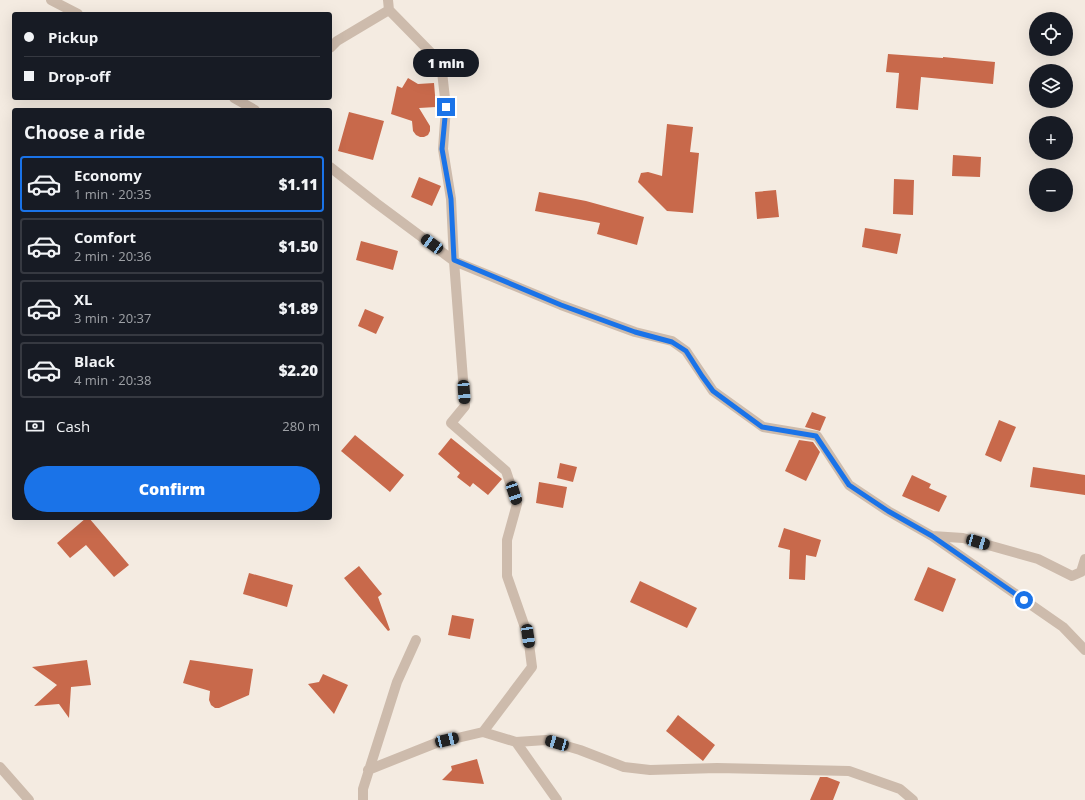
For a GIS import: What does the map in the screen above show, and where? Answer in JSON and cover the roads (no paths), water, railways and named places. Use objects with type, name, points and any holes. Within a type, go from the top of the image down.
[{"type":"street","points":[[51,0],[74,12]]},
{"type":"street","points":[[332,46],[388,5],[441,64],[446,107],[442,149],[451,199],[465,406],[451,423],[506,471],[513,491],[517,504],[507,540],[507,576],[528,636],[532,667],[483,732]]},
{"type":"street","points":[[238,100],[252,108]]},
{"type":"street","points":[[332,169],[454,260],[561,305],[635,332],[672,342],[686,351],[713,391],[762,427],[816,436],[849,485],[888,511],[932,536],[1063,627],[1085,650]]},
{"type":"street","points":[[932,536],[963,538],[1038,560],[1072,576],[1081,572],[1085,559]]},
{"type":"street","points":[[363,800],[363,789],[368,770],[397,682],[416,640]]},
{"type":"street","points":[[368,770],[436,743],[483,732],[516,742],[546,740],[580,750],[624,767],[650,770],[717,768],[850,771],[900,789],[913,800]]},
{"type":"street","points":[[516,742],[557,800]]},
{"type":"street","points":[[0,767],[30,800]]}]
